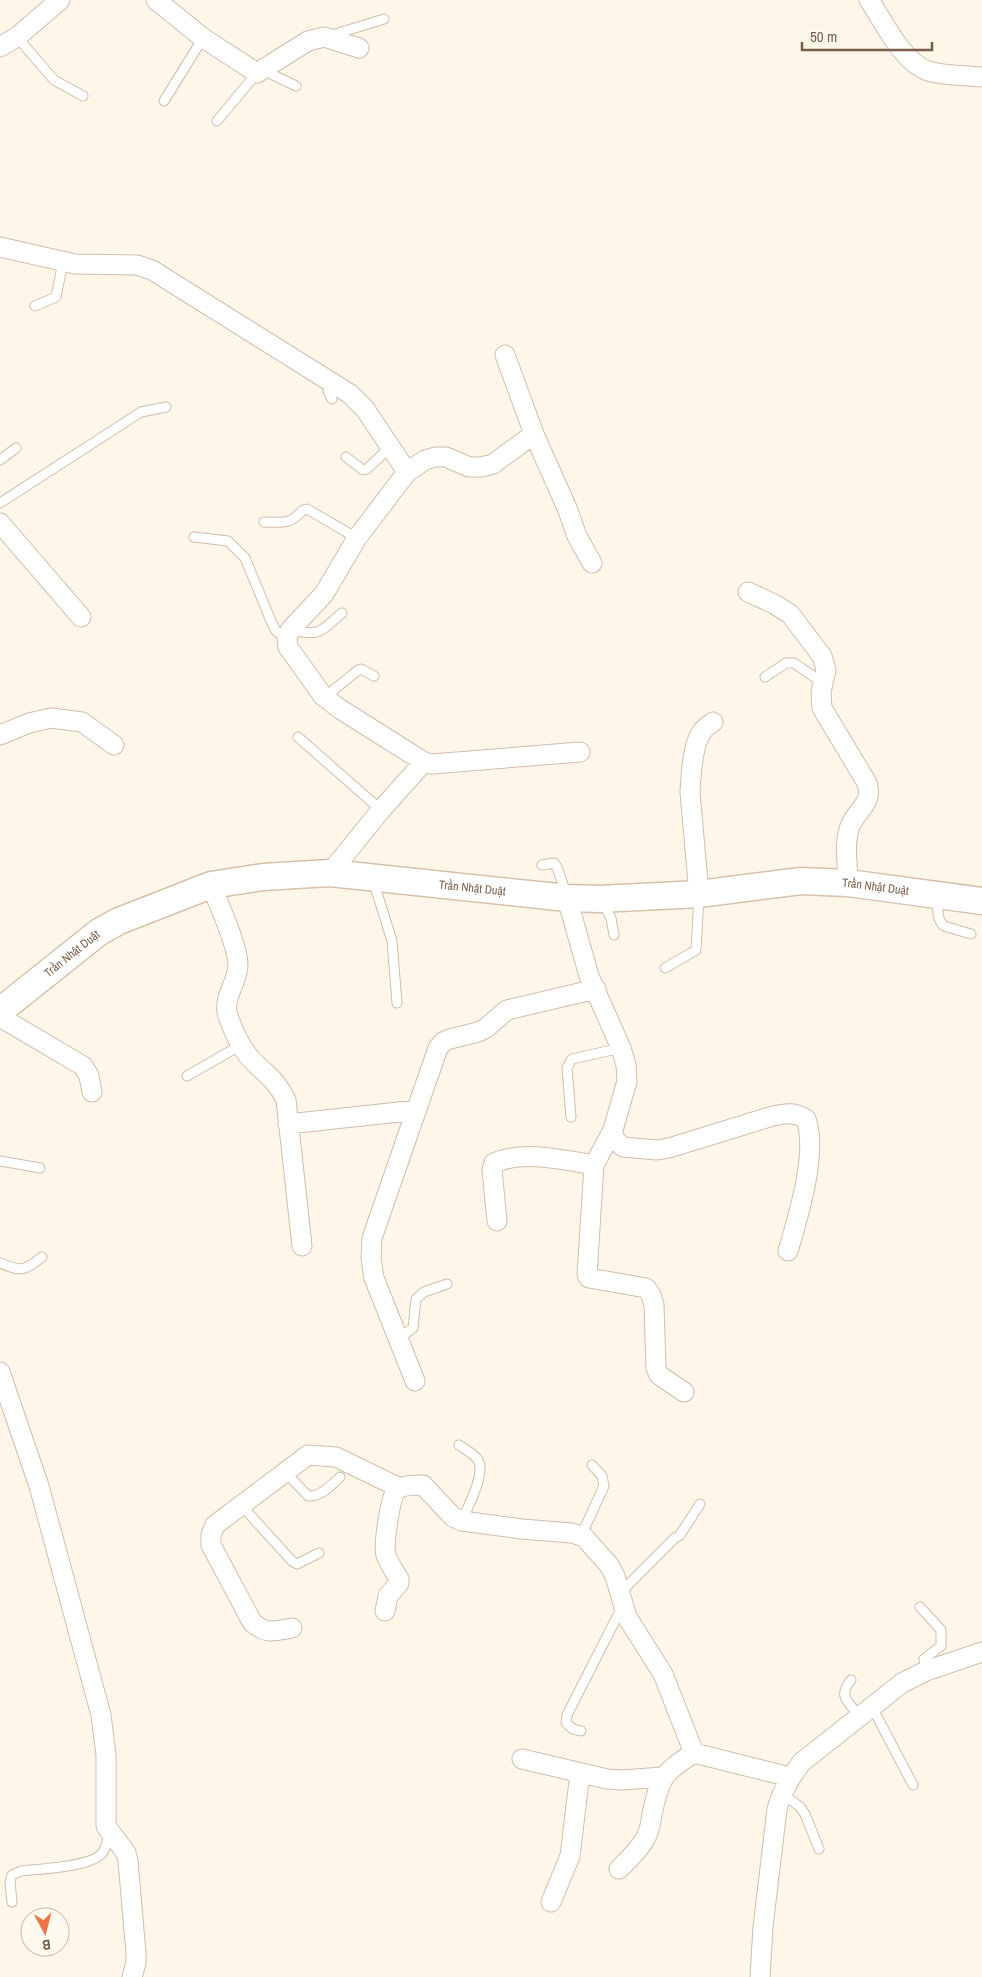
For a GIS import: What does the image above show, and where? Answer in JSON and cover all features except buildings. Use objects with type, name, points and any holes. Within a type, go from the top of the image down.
[{"type":"main road","name":"Trần Nhật Duật","points":[[0,1011],[99,932],[119,921],[212,885],[263,877],[330,873],[567,898],[600,899],[699,894],[801,881],[848,883],[982,901]]},
{"type":"street","points":[[0,47],[17,37],[60,0]]},
{"type":"street","points":[[156,0],[203,38],[260,72],[308,41],[324,37],[359,48]]},
{"type":"street","points":[[869,0],[906,56],[915,65],[929,72],[982,77]]},
{"type":"street","points":[[0,247],[63,262],[89,266],[137,265],[152,270],[333,391],[350,394],[365,409],[407,472]]},
{"type":"street","points":[[505,355],[534,434],[563,498],[576,536],[592,564]]},
{"type":"street","points":[[534,434],[493,464],[469,467],[446,457],[435,457],[424,460],[407,472],[357,538],[324,594],[289,634],[288,647],[325,697],[340,709],[424,762],[432,764],[450,763],[580,752]]},
{"type":"street","points":[[0,523],[81,617]]},
{"type":"street","points":[[748,592],[790,614],[822,656],[826,670],[821,700],[822,708],[870,791],[868,798],[851,823],[848,831],[848,883]]},
{"type":"street","points":[[0,735],[29,723],[51,718],[82,722],[114,745]]},
{"type":"street","points":[[699,894],[690,781],[696,748],[701,733],[712,722]]},
{"type":"street","points":[[330,873],[381,810],[424,762]]},
{"type":"street","points":[[212,885],[237,954],[237,974],[227,998],[226,1008],[241,1045],[251,1059],[279,1086],[286,1100],[302,1246]]},
{"type":"street","points":[[567,898],[589,976],[621,1048],[626,1065],[627,1081],[613,1130],[594,1165],[587,1275],[589,1278],[646,1288],[651,1295],[654,1305],[656,1368],[659,1375],[684,1392]]},
{"type":"street","points":[[415,1381],[374,1278],[371,1251],[372,1238],[438,1048],[443,1042],[478,1032],[507,1010],[516,1006],[596,989]]},
{"type":"street","points":[[0,1017],[83,1066],[89,1076],[92,1092]]},
{"type":"street","points":[[288,1124],[417,1110]]},
{"type":"street","points":[[613,1130],[614,1139],[623,1147],[657,1150],[787,1113],[798,1114],[806,1119],[809,1138],[805,1188],[788,1251]]},
{"type":"street","points":[[497,1220],[492,1170],[494,1163],[502,1159],[544,1156],[594,1165]]},
{"type":"street","points":[[0,1372],[39,1486],[101,1714],[106,1755],[106,1818],[109,1832],[126,1853],[128,1861],[136,1953],[136,1963],[132,1977]]},
{"type":"street","points":[[292,1628],[271,1632],[261,1631],[252,1622],[211,1545],[211,1535],[215,1525],[308,1455],[336,1457],[400,1488],[423,1486],[452,1517],[522,1529],[572,1533],[584,1537],[609,1565],[615,1576],[627,1617],[663,1674],[694,1753],[786,1785]]},
{"type":"street","points":[[386,1611],[388,1596],[399,1583],[386,1554],[385,1541],[396,1491],[400,1488]]},
{"type":"street","points":[[760,1977],[764,1917],[777,1810],[786,1785],[802,1762],[902,1683],[926,1671],[982,1652]]},
{"type":"street","points":[[619,1869],[642,1844],[648,1834],[658,1788],[663,1777],[672,1766],[694,1753]]},
{"type":"street","points":[[522,1760],[622,1780],[663,1777]]},
{"type":"street","points":[[552,1902],[571,1850],[580,1773]]},
{"type":"lane","points":[[324,37],[384,19]]},
{"type":"lane","points":[[17,37],[54,80],[83,96]]},
{"type":"lane","points":[[164,101],[203,38]]},
{"type":"lane","points":[[217,121],[260,72],[296,86]]},
{"type":"lane","points":[[35,306],[56,297],[63,262]]},
{"type":"lane","points":[[0,502],[142,412],[166,407]]},
{"type":"lane","points":[[346,457],[363,470],[367,469],[390,447]]},
{"type":"lane","points":[[0,460],[16,448]]},
{"type":"lane","points":[[264,522],[290,522],[303,510],[307,509],[357,538]]},
{"type":"lane","points":[[194,538],[228,541],[245,558],[276,631],[289,634],[313,634],[319,632],[342,613]]},
{"type":"lane","points":[[765,677],[786,663],[794,663],[823,683]]},
{"type":"lane","points":[[325,697],[357,670],[361,669],[374,676]]},
{"type":"lane","points":[[298,737],[381,810]]},
{"type":"lane","points":[[542,865],[554,863],[567,898]]},
{"type":"lane","points":[[372,878],[392,941],[397,1003]]},
{"type":"lane","points":[[665,968],[696,950],[699,894]]},
{"type":"lane","points":[[938,895],[938,918],[940,923],[971,934]]},
{"type":"lane","points":[[600,899],[611,918],[614,935]]},
{"type":"lane","points":[[187,1076],[241,1045]]},
{"type":"lane","points":[[571,1117],[568,1063],[572,1059],[621,1048]]},
{"type":"lane","points":[[0,1161],[40,1168]]},
{"type":"lane","points":[[0,1263],[21,1270],[28,1268],[42,1257]]},
{"type":"lane","points":[[398,1339],[413,1328],[416,1299],[424,1292],[448,1284]]},
{"type":"lane","points":[[459,1445],[477,1458],[480,1465],[480,1475],[462,1520]]},
{"type":"lane","points":[[581,1536],[604,1486],[602,1476],[592,1465]]},
{"type":"lane","points":[[285,1472],[308,1496],[321,1493],[340,1477]]},
{"type":"lane","points":[[581,1731],[573,1729],[566,1723],[567,1715],[621,1600],[675,1538],[680,1535],[700,1504]]},
{"type":"lane","points":[[241,1505],[292,1561],[298,1564],[319,1553]]},
{"type":"lane","points":[[920,1607],[941,1630],[941,1646],[924,1659],[926,1671]]},
{"type":"lane","points":[[851,1680],[844,1689],[844,1696],[866,1712],[913,1785]]},
{"type":"lane","points":[[786,1785],[805,1814],[819,1850]]},
{"type":"lane","points":[[12,1902],[10,1882],[12,1875],[21,1871],[81,1863],[96,1859],[103,1852],[109,1832]]}]
